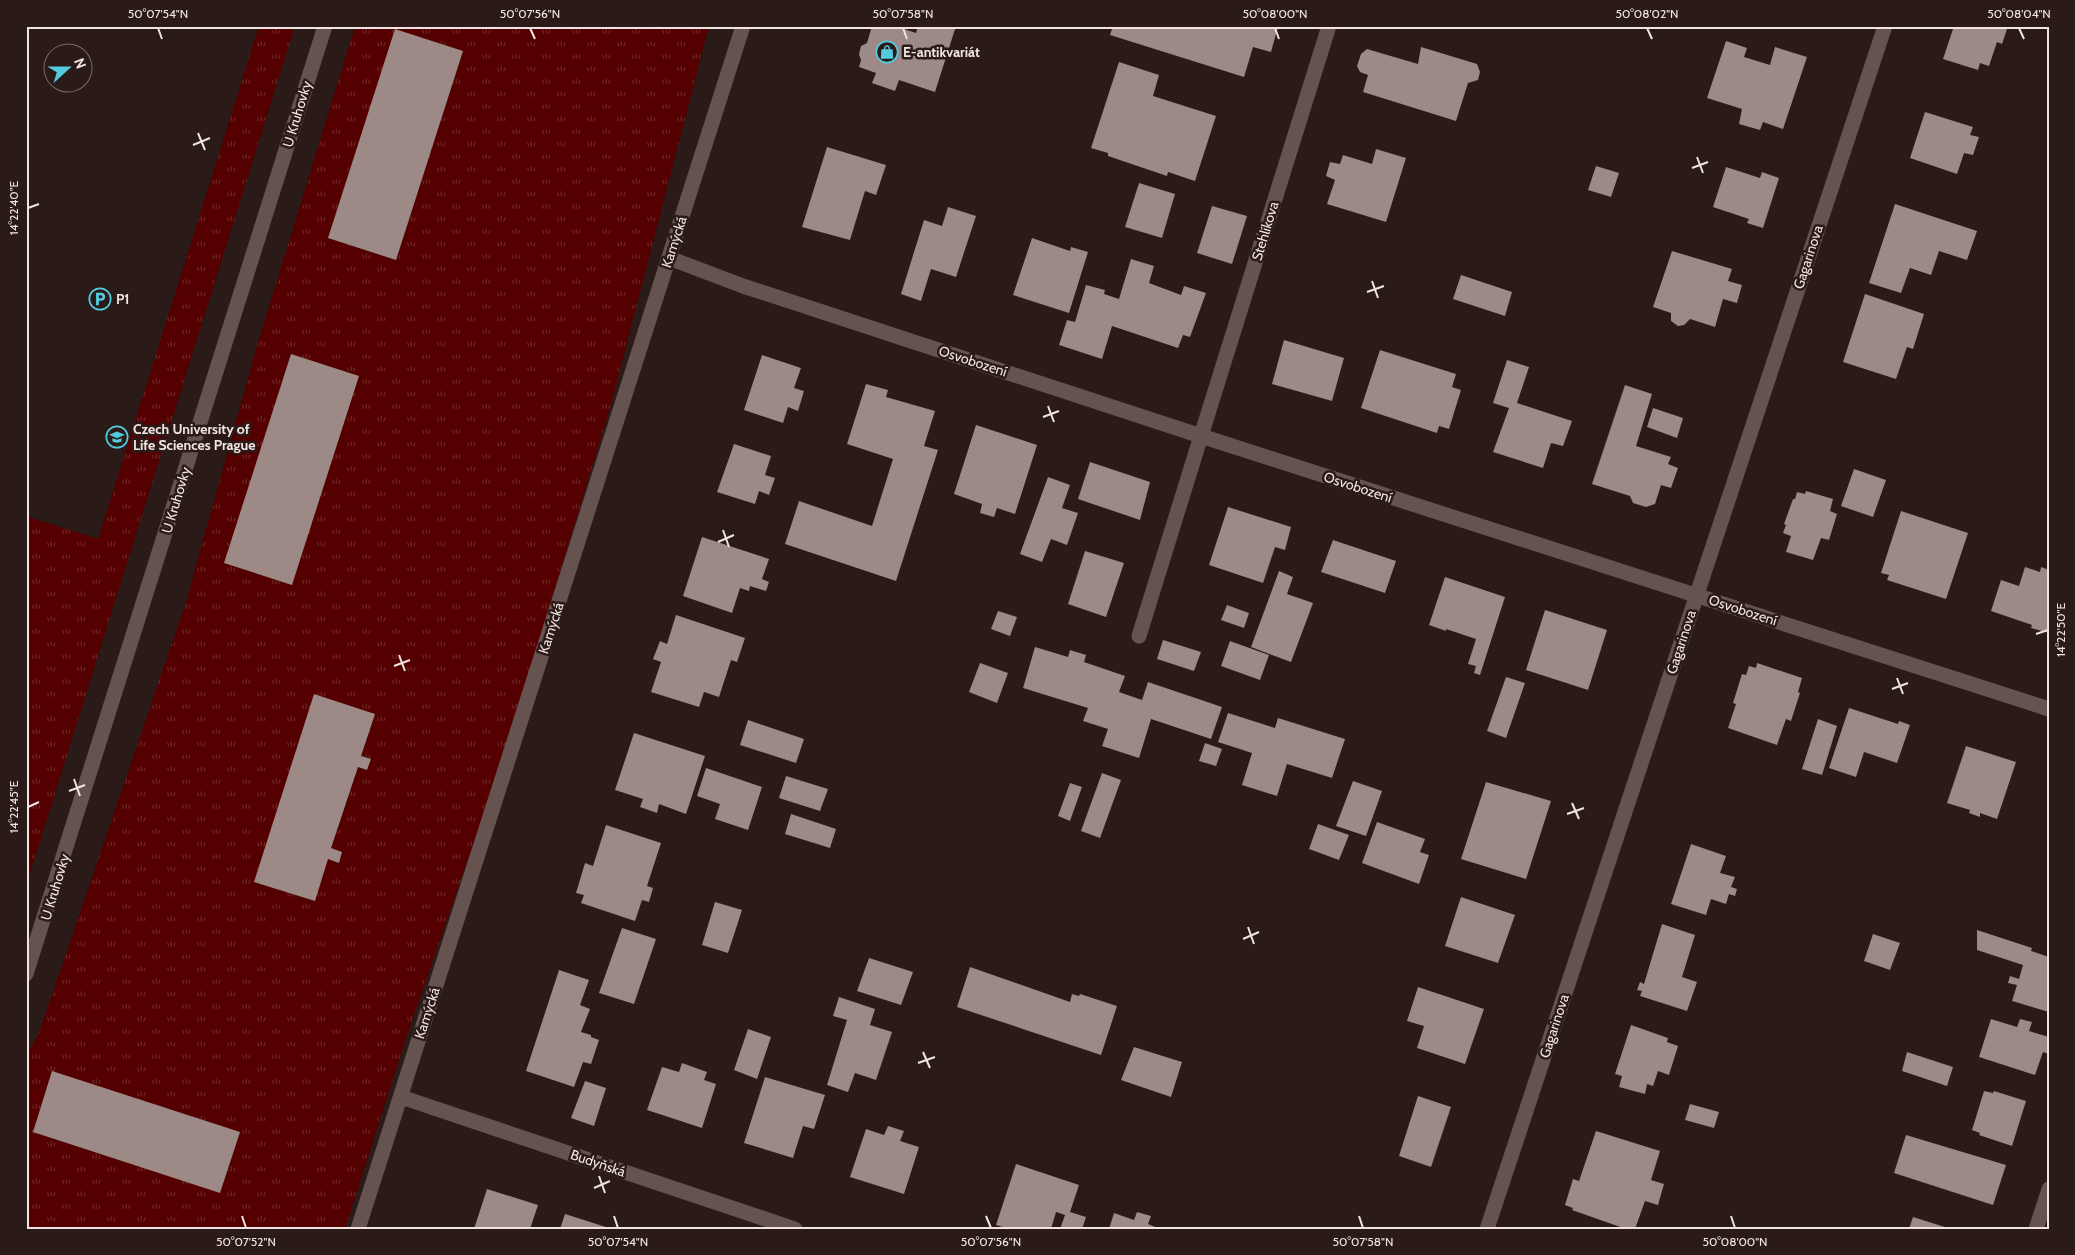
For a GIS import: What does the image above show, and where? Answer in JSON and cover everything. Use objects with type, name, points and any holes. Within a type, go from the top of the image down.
[{"type":"street","name":"U Kruhovky","points":[[26,974],[325,26]]},
{"type":"street","name":"Kamýcká","points":[[358,1229],[742,26]]},
{"type":"street","name":"Stehlíkova","points":[[1139,636],[1329,26]]},
{"type":"street","name":"Gagarinova","points":[[1487,1229],[1885,26]]},
{"type":"street","name":"Osvobození","points":[[669,258],[743,286],[1201,436],[2049,708]]},
{"type":"street","name":"Budyňská","points":[[401,1098],[795,1229]]},
{"type":"street","points":[[2036,1229],[2049,1189]]},
{"type":"green space","points":[[259,26],[295,26],[26,886],[26,516],[98,539]]},
{"type":"green space","points":[[355,26],[709,26],[610,408],[505,752],[407,1035],[345,1229],[26,1229],[26,1056],[39,1033],[186,602],[256,349]],"holes":[[[463,51],[396,260],[328,238]],[[291,354],[359,376],[291,585],[225,563]],[[375,714],[361,756],[370,759],[367,770],[358,767],[331,848],[338,863],[328,859],[314,901],[254,882]],[[52,1072],[240,1132],[220,1192],[33,1132]]]},
{"type":"building","points":[[872,26],[895,26],[916,33],[918,26],[956,26],[935,92],[899,80],[895,91],[872,83],[876,73],[859,67],[861,60],[859,54],[861,46],[867,43]]},
{"type":"building","points":[[1113,26],[1278,27],[1271,52],[1253,47],[1244,77],[1110,35]]},
{"type":"building","points":[[1954,26],[2008,26],[2002,44],[1997,42],[1989,66],[1980,63],[1978,70],[1943,59]]},
{"type":"building","points":[[395,29],[463,51],[396,260],[328,238]]},
{"type":"building","points":[[1726,41],[1747,48],[1744,57],[1770,65],[1775,47],[1807,57],[1783,129],[1763,122],[1760,130],[1739,124],[1742,109],[1707,98]]},
{"type":"building","points":[[1421,47],[1477,64],[1480,72],[1478,80],[1468,83],[1456,121],[1363,92],[1368,75],[1360,72],[1357,66],[1361,54],[1367,49],[1418,64]]},
{"type":"building","points":[[1119,62],[1159,75],[1153,96],[1216,116],[1195,181],[1168,172],[1167,176],[1108,156],[1108,153],[1091,148]]},
{"type":"building","points":[[1925,112],[1973,127],[1970,135],[1979,137],[1973,155],[1964,153],[1957,174],[1910,158]]},
{"type":"building","points":[[827,147],[886,165],[876,195],[865,191],[850,240],[802,227]]},
{"type":"building","points":[[1376,149],[1406,158],[1386,222],[1327,204],[1335,180],[1326,176],[1330,162],[1340,164],[1343,155],[1372,164]]},
{"type":"building","points":[[1596,166],[1619,173],[1611,197],[1588,190]]},
{"type":"building","points":[[1726,167],[1760,178],[1762,172],[1779,178],[1763,228],[1747,223],[1749,219],[1713,207]]},
{"type":"building","points":[[1139,183],[1175,194],[1162,238],[1125,227]]},
{"type":"building","points":[[1895,204],[1977,231],[1967,260],[1939,251],[1931,275],[1910,268],[1901,293],[1869,283]]},
{"type":"building","points":[[1212,206],[1247,216],[1232,264],[1197,253]]},
{"type":"building","points":[[948,207],[976,216],[956,277],[931,269],[921,301],[901,294],[924,220],[942,226]]},
{"type":"building","points":[[1032,238],[1070,251],[1071,247],[1088,252],[1069,313],[1013,295]]},
{"type":"building","points":[[1672,251],[1732,269],[1728,281],[1742,285],[1737,303],[1723,299],[1715,327],[1690,319],[1684,325],[1678,326],[1671,321],[1671,313],[1653,307]]},
{"type":"building","points":[[1131,259],[1154,266],[1149,283],[1181,295],[1184,286],[1206,293],[1190,337],[1183,335],[1178,348],[1112,326],[1102,359],[1059,345],[1067,320],[1075,322],[1086,285],[1105,290],[1104,294],[1119,299]]},
{"type":"building","points":[[1461,275],[1512,292],[1505,316],[1453,299]]},
{"type":"building","points":[[1865,294],[1924,314],[1913,349],[1907,347],[1896,379],[1843,362]]},
{"type":"building","points":[[1284,340],[1344,358],[1332,401],[1272,384]]},
{"type":"building","points":[[1380,350],[1456,374],[1452,387],[1461,390],[1449,429],[1439,426],[1437,433],[1361,408]]},
{"type":"building","points":[[291,354],[359,376],[292,585],[224,563]]},
{"type":"building","points":[[762,355],[801,368],[794,388],[804,391],[798,411],[788,407],[783,423],[744,410]]},
{"type":"building","points":[[1507,360],[1529,367],[1517,403],[1572,421],[1563,446],[1551,443],[1543,468],[1493,452],[1509,408],[1493,403]]},
{"type":"building","points":[[866,384],[888,390],[886,397],[935,411],[924,446],[938,450],[896,581],[785,544],[799,501],[872,526],[893,459],[847,444]]},
{"type":"building","points":[[1625,385],[1652,394],[1636,446],[1671,457],[1668,464],[1678,468],[1671,488],[1661,485],[1655,504],[1646,507],[1633,503],[1630,496],[1592,484]]},
{"type":"building","points":[[1653,408],[1683,418],[1677,438],[1647,427]]},
{"type":"building","points":[[976,425],[1037,445],[1015,514],[997,508],[994,517],[980,513],[982,504],[954,494]]},
{"type":"building","points":[[734,444],[771,456],[765,475],[775,478],[769,495],[759,491],[755,504],[717,492]]},
{"type":"building","points":[[1090,462],[1150,482],[1140,520],[1078,499]]},
{"type":"building","points":[[1854,469],[1886,480],[1873,517],[1841,506]]},
{"type":"building","points":[[1048,477],[1070,485],[1062,508],[1078,513],[1067,545],[1051,539],[1042,562],[1020,554]]},
{"type":"building","points":[[1806,491],[1833,499],[1830,511],[1837,514],[1829,540],[1821,538],[1813,560],[1786,552],[1791,536],[1783,533],[1786,525],[1784,524],[1793,499],[1795,499],[1797,492],[1805,494]]},
{"type":"building","points":[[1228,507],[1291,527],[1285,550],[1275,547],[1263,583],[1209,565]]},
{"type":"building","points":[[1901,511],[1968,533],[1946,599],[1887,580],[1889,575],[1881,573]]},
{"type":"building","points":[[702,537],[769,559],[762,579],[769,582],[766,591],[750,586],[749,591],[740,588],[732,613],[683,596]]},
{"type":"building","points":[[1333,540],[1396,561],[1385,593],[1321,572]]},
{"type":"building","points":[[1085,551],[1124,563],[1106,617],[1068,604]]},
{"type":"building","points":[[2025,567],[2040,572],[2041,567],[2049,570],[2049,633],[2031,628],[2032,625],[1991,611],[2001,580],[2019,586]]},
{"type":"building","points":[[1279,571],[1293,577],[1287,594],[1313,603],[1291,662],[1251,647]]},
{"type":"building","points":[[1445,577],[1505,597],[1480,675],[1474,673],[1476,666],[1468,664],[1476,639],[1429,625]]},
{"type":"building","points":[[1227,605],[1249,613],[1244,628],[1221,620]]},
{"type":"building","points":[[1545,610],[1607,630],[1588,690],[1526,670]]},
{"type":"building","points":[[998,611],[1017,617],[1010,636],[991,629]]},
{"type":"building","points":[[676,615],[745,638],[737,662],[731,660],[719,697],[704,692],[699,707],[651,692],[661,662],[653,659],[660,641],[667,644]]},
{"type":"building","points":[[1163,640],[1201,652],[1194,671],[1157,659]]},
{"type":"building","points":[[1230,641],[1269,655],[1260,680],[1221,666]]},
{"type":"building","points":[[1035,647],[1068,657],[1070,650],[1086,655],[1084,662],[1125,676],[1119,692],[1142,700],[1148,682],[1222,707],[1211,739],[1151,719],[1139,758],[1102,746],[1108,729],[1083,721],[1088,708],[1023,688]]},
{"type":"building","points":[[980,663],[1008,673],[997,703],[969,692]]},
{"type":"building","points":[[1757,663],[1802,678],[1798,692],[1800,693],[1791,721],[1786,719],[1777,745],[1728,728],[1736,704],[1733,703],[1742,674],[1746,675],[1749,666],[1756,668]]},
{"type":"building","points":[[1506,677],[1525,683],[1506,738],[1487,731]]},
{"type":"building","points":[[314,694],[375,714],[361,756],[371,759],[367,770],[358,767],[331,848],[342,852],[339,863],[328,859],[315,901],[254,882]]},
{"type":"building","points":[[1849,708],[1898,724],[1899,721],[1910,725],[1897,763],[1864,752],[1856,777],[1829,768]]},
{"type":"building","points":[[1228,713],[1275,728],[1278,718],[1345,739],[1332,778],[1287,764],[1277,796],[1242,785],[1252,753],[1218,742]]},
{"type":"building","points":[[1818,719],[1837,726],[1822,775],[1802,769]]},
{"type":"building","points":[[748,720],[804,739],[796,763],[740,745]]},
{"type":"building","points":[[634,733],[705,756],[686,814],[659,804],[657,813],[640,807],[643,799],[615,790]]},
{"type":"building","points":[[1205,743],[1222,749],[1216,766],[1199,761]]},
{"type":"building","points":[[1966,746],[2016,762],[1997,819],[1980,813],[1980,817],[1969,813],[1970,810],[1947,803]]},
{"type":"building","points":[[706,768],[762,787],[748,830],[715,819],[720,804],[697,796]]},
{"type":"building","points":[[1102,773],[1121,780],[1100,838],[1081,831]]},
{"type":"building","points":[[786,776],[828,789],[820,811],[779,798]]},
{"type":"building","points":[[1353,781],[1382,791],[1366,836],[1336,826]]},
{"type":"building","points":[[1486,782],[1551,801],[1526,879],[1461,859]]},
{"type":"building","points":[[1070,783],[1082,787],[1070,821],[1058,816]]},
{"type":"building","points":[[791,814],[836,829],[830,848],[785,834]]},
{"type":"building","points":[[1377,822],[1425,839],[1420,852],[1429,855],[1419,884],[1362,863]]},
{"type":"building","points":[[1318,824],[1349,835],[1339,860],[1309,849]]},
{"type":"building","points":[[606,825],[661,843],[647,886],[653,888],[649,902],[642,900],[635,921],[581,903],[584,895],[576,893],[585,863],[593,866]]},
{"type":"building","points":[[1691,844],[1726,856],[1720,873],[1735,877],[1731,887],[1737,889],[1735,896],[1729,894],[1726,904],[1711,899],[1706,915],[1671,904]]},
{"type":"building","points":[[1461,897],[1515,915],[1498,963],[1445,946]]},
{"type":"building","points":[[715,902],[742,910],[728,953],[702,945]]},
{"type":"building","points":[[1662,924],[1695,935],[1682,977],[1697,982],[1687,1011],[1640,996],[1642,991],[1637,990],[1640,982],[1644,984]]},
{"type":"building","points":[[622,928],[656,939],[634,1004],[599,993]]},
{"type":"building","points":[[1977,930],[2032,948],[2031,951],[2049,957],[2049,1012],[2012,1001],[2017,985],[2008,983],[2010,976],[2019,979],[2023,965],[1977,950]]},
{"type":"building","points":[[1873,934],[1900,943],[1890,970],[1864,961]]},
{"type":"building","points":[[869,958],[913,972],[901,1005],[857,991]]},
{"type":"building","points":[[970,967],[1070,1002],[1072,994],[1079,996],[1080,994],[1117,1006],[1101,1055],[957,1007]]},
{"type":"building","points":[[559,970],[589,980],[580,1005],[590,1009],[581,1032],[599,1040],[591,1064],[583,1062],[574,1087],[526,1071]]},
{"type":"building","points":[[1418,987],[1484,1009],[1465,1064],[1417,1048],[1424,1026],[1407,1021]]},
{"type":"building","points":[[839,997],[875,1009],[870,1025],[892,1032],[876,1080],[855,1073],[848,1092],[827,1085],[847,1020],[833,1016]]},
{"type":"building","points":[[1991,1019],[2017,1027],[2020,1019],[2032,1022],[2029,1031],[2049,1037],[2049,1054],[2043,1052],[2035,1075],[1979,1057]]},
{"type":"building","points":[[1631,1025],[1668,1038],[1667,1042],[1678,1046],[1669,1075],[1658,1071],[1653,1086],[1647,1084],[1645,1094],[1619,1087],[1622,1076],[1615,1074]]},
{"type":"building","points":[[748,1029],[771,1037],[757,1079],[734,1070]]},
{"type":"building","points":[[1134,1047],[1182,1062],[1171,1097],[1121,1080]]},
{"type":"building","points":[[1907,1052],[1953,1067],[1947,1086],[1902,1071]]},
{"type":"building","points":[[682,1063],[707,1072],[704,1080],[716,1084],[702,1128],[647,1110],[662,1067],[679,1072]]},
{"type":"building","points":[[52,1071],[240,1132],[220,1193],[33,1132]]},
{"type":"building","points":[[765,1077],[825,1095],[814,1129],[803,1126],[793,1158],[744,1143]]},
{"type":"building","points":[[585,1081],[606,1088],[594,1126],[571,1118]]},
{"type":"building","points":[[1984,1091],[1993,1093],[1994,1091],[2026,1101],[2012,1146],[1979,1135],[1980,1133],[1972,1130]]},
{"type":"building","points":[[1418,1096],[1451,1107],[1431,1167],[1399,1156]]},
{"type":"building","points":[[1690,1104],[1719,1112],[1714,1128],[1685,1120]]},
{"type":"building","points":[[888,1126],[904,1131],[900,1141],[919,1147],[904,1194],[850,1177],[866,1129],[884,1135]]},
{"type":"building","points":[[1596,1131],[1660,1151],[1651,1180],[1664,1184],[1658,1205],[1645,1201],[1635,1229],[1626,1229],[1572,1210],[1573,1208],[1565,1205],[1573,1179],[1579,1181]]},
{"type":"building","points":[[1906,1135],[2006,1165],[1993,1205],[1894,1173]]},
{"type":"building","points":[[1016,1164],[1079,1185],[1070,1212],[1086,1217],[1082,1229],[1060,1229],[1065,1215],[1056,1212],[1051,1229],[1009,1229],[996,1225]]},
{"type":"building","points":[[487,1189],[538,1205],[530,1229],[511,1227],[511,1229],[474,1229]]},
{"type":"building","points":[[1137,1212],[1151,1216],[1148,1224],[1160,1229],[1109,1229],[1114,1213],[1134,1220]]},
{"type":"building","points":[[565,1214],[609,1228],[609,1229],[560,1229]]},
{"type":"building","points":[[1913,1217],[1948,1228],[1948,1229],[1909,1229]]},
{"type":"place","name":"E-antikvariát","points":[[887,52]]},
{"type":"place","name":"P1","points":[[100,299]]},
{"type":"place","name":"Czech University of Life Sciences Prague","points":[[117,437]]}]
